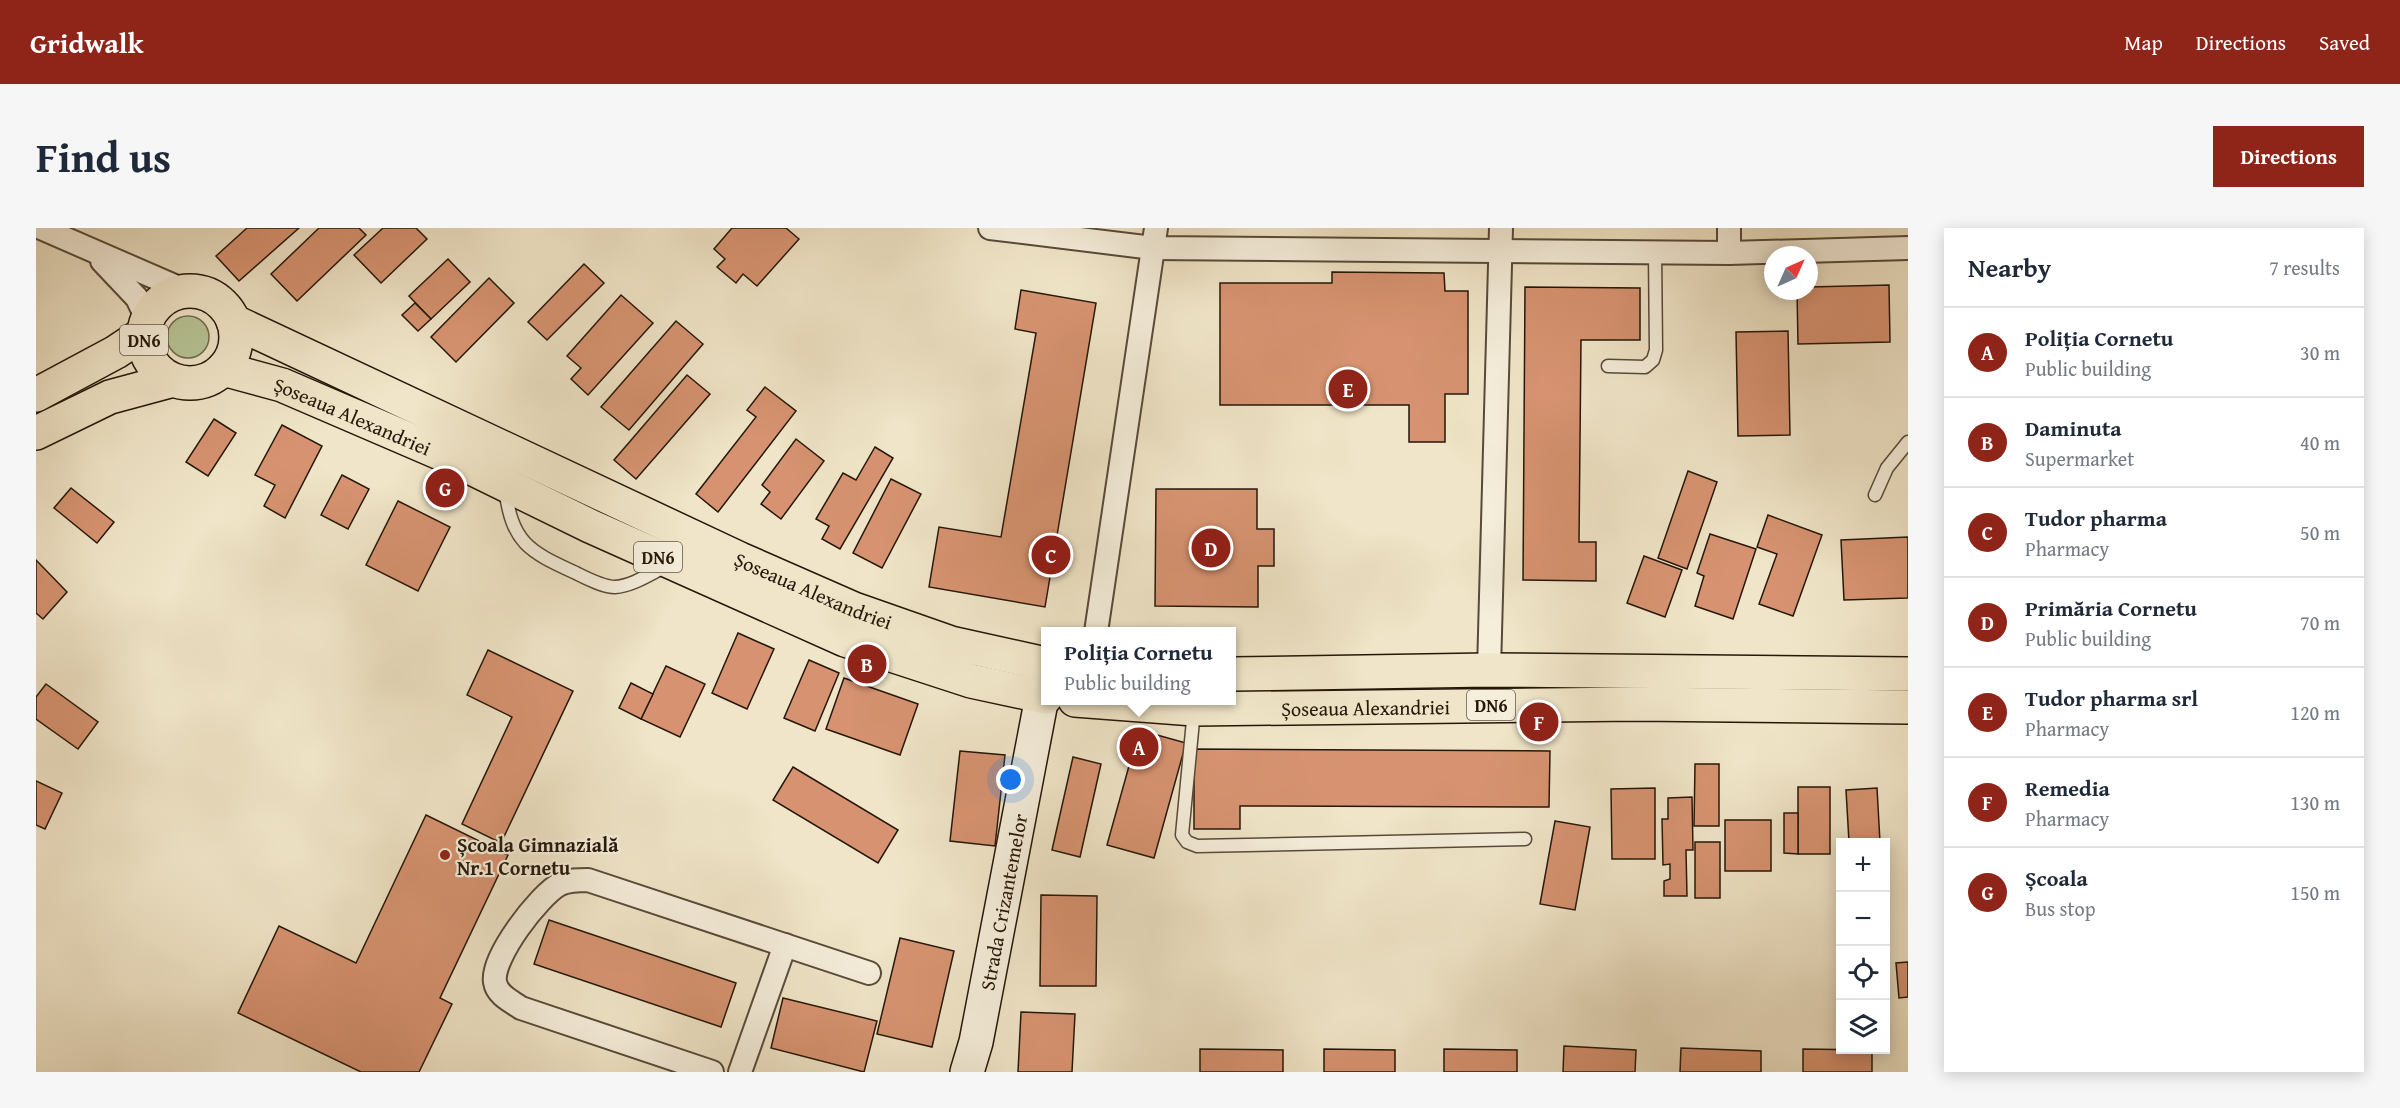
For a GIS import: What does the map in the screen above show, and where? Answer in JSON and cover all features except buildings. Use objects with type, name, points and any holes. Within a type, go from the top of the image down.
[{"type":"highway","name":"Șoseaua Alexandriei","points":[[186,291],[198,291],[219,301],[233,321],[729,554],[854,609],[951,643],[1041,663]]},
{"type":"highway","name":"DN6","points":[[36,395],[107,357],[145,326],[166,297],[186,291]]},
{"type":"highway","points":[[224,369],[235,346],[233,321]]},
{"type":"highway","name":"DN6","points":[[145,326],[145,348],[150,362],[160,373],[173,380]]},
{"type":"highway","name":"Șoseaua Alexandriei","points":[[224,369],[282,385],[447,456],[672,563],[845,640],[930,669],[1041,696]]},
{"type":"highway","name":"DN6","points":[[36,433],[110,397],[173,380],[200,382],[224,369]]},
{"type":"highway","name":"Șoseaua Alexandriei","points":[[1236,674],[1489,670],[1908,674]]},
{"type":"highway","name":"Șoseaua Alexandriei","points":[[1141,705],[1194,709],[1602,705],[1908,707]]},
{"type":"street","points":[[41,228],[186,291]]},
{"type":"street","points":[[990,228],[1155,238],[1501,239],[1655,252],[1729,253],[1908,248]]},
{"type":"street","points":[[1729,228],[1729,253]]},
{"type":"street","points":[[1097,627],[1155,238]]},
{"type":"street","points":[[1489,670],[1501,239]]},
{"type":"street","points":[[90,249],[127,286],[145,326]]},
{"type":"street","name":"Strada Crizantemelor","points":[[967,1072],[976,1042],[1042,705]]},
{"type":"street","points":[[712,1072],[521,1008],[501,995],[495,982],[504,952],[525,919],[542,900],[559,885],[572,880],[588,880],[869,973]]},
{"type":"street","points":[[740,1072],[785,945]]},
{"type":"lane","points":[[1608,366],[1645,367],[1653,360],[1656,350],[1655,252]]},
{"type":"lane","points":[[1875,495],[1887,468],[1908,442]]},
{"type":"lane","points":[[504,484],[508,517],[517,535],[538,555],[613,587],[634,582],[672,563]]},
{"type":"lane","points":[[1194,709],[1182,835],[1187,842],[1197,846],[1525,839]]},
{"type":"green space","points":[[188,316],[203,322],[209,337],[203,352],[188,358],[173,352],[167,337],[173,322]]},
{"type":"place","name":"Tudor pharma srl","points":[[1348,389]]},
{"type":"place","name":"Școala","points":[[445,488]]},
{"type":"place","name":"Primăria Cornetu","points":[[1211,548]]},
{"type":"place","name":"Tudor pharma","points":[[1051,555]]},
{"type":"place","name":"Daminuta","points":[[867,664]]},
{"type":"place","name":"Remedia","points":[[1539,722]]},
{"type":"place","name":"Poliția Cornetu","points":[[1139,747]]},
{"type":"place","name":"Școala Gimnazială Nr.1 Cornetu","points":[[445,855]]}]
